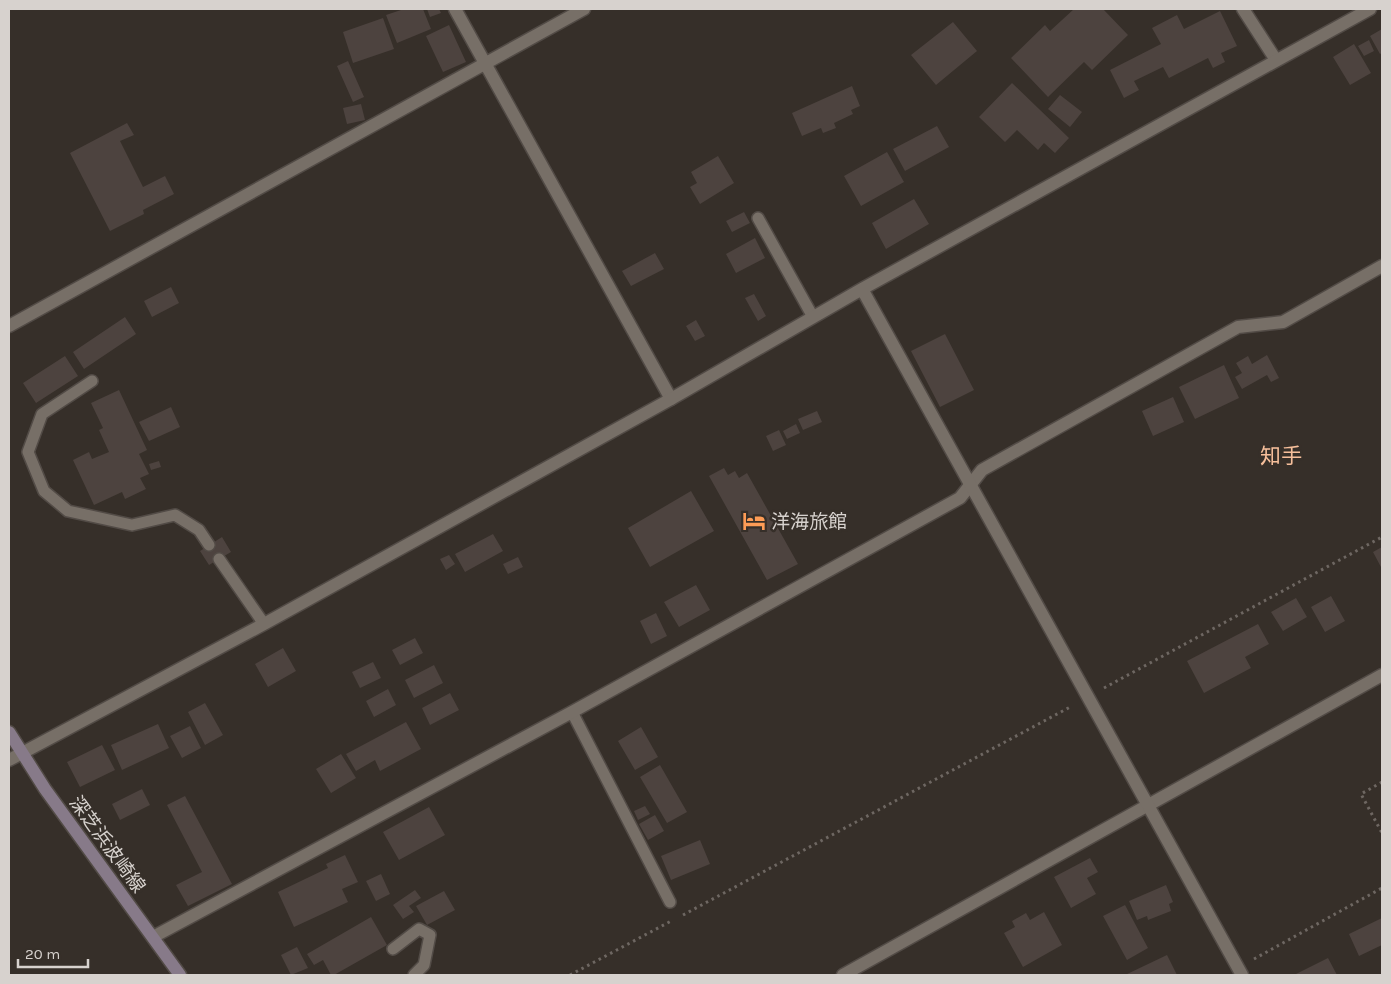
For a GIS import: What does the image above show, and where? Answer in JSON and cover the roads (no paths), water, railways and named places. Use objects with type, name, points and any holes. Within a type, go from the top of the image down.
[{"type":"main road","name":"深芝浜波崎線","points":[[9,732],[45,789],[180,975]]},
{"type":"street","points":[[456,9],[671,399]]},
{"type":"street","points":[[9,326],[584,9]]},
{"type":"street","points":[[1243,9],[1276,60]]},
{"type":"street","points":[[9,760],[264,624],[671,399],[862,289],[1370,9]]},
{"type":"street","points":[[153,937],[572,712],[960,498],[982,470],[1238,327],[1283,322],[1382,266]]},
{"type":"street","points":[[862,289],[1240,972]]},
{"type":"street","points":[[843,975],[1382,675]]},
{"type":"lane","points":[[758,218],[813,317]]},
{"type":"lane","points":[[92,381],[42,414],[28,452],[44,491],[68,511],[132,525],[175,515],[199,530],[209,545]]},
{"type":"lane","points":[[219,559],[264,624]]},
{"type":"lane","points":[[572,712],[670,902]]},
{"type":"lane","points":[[393,950],[419,929],[430,935],[424,965],[414,975]]},
{"type":"place","name":"洋海旅館","points":[[754,521]]},
{"type":"district","name":"知手","points":[[1281,456]]}]
